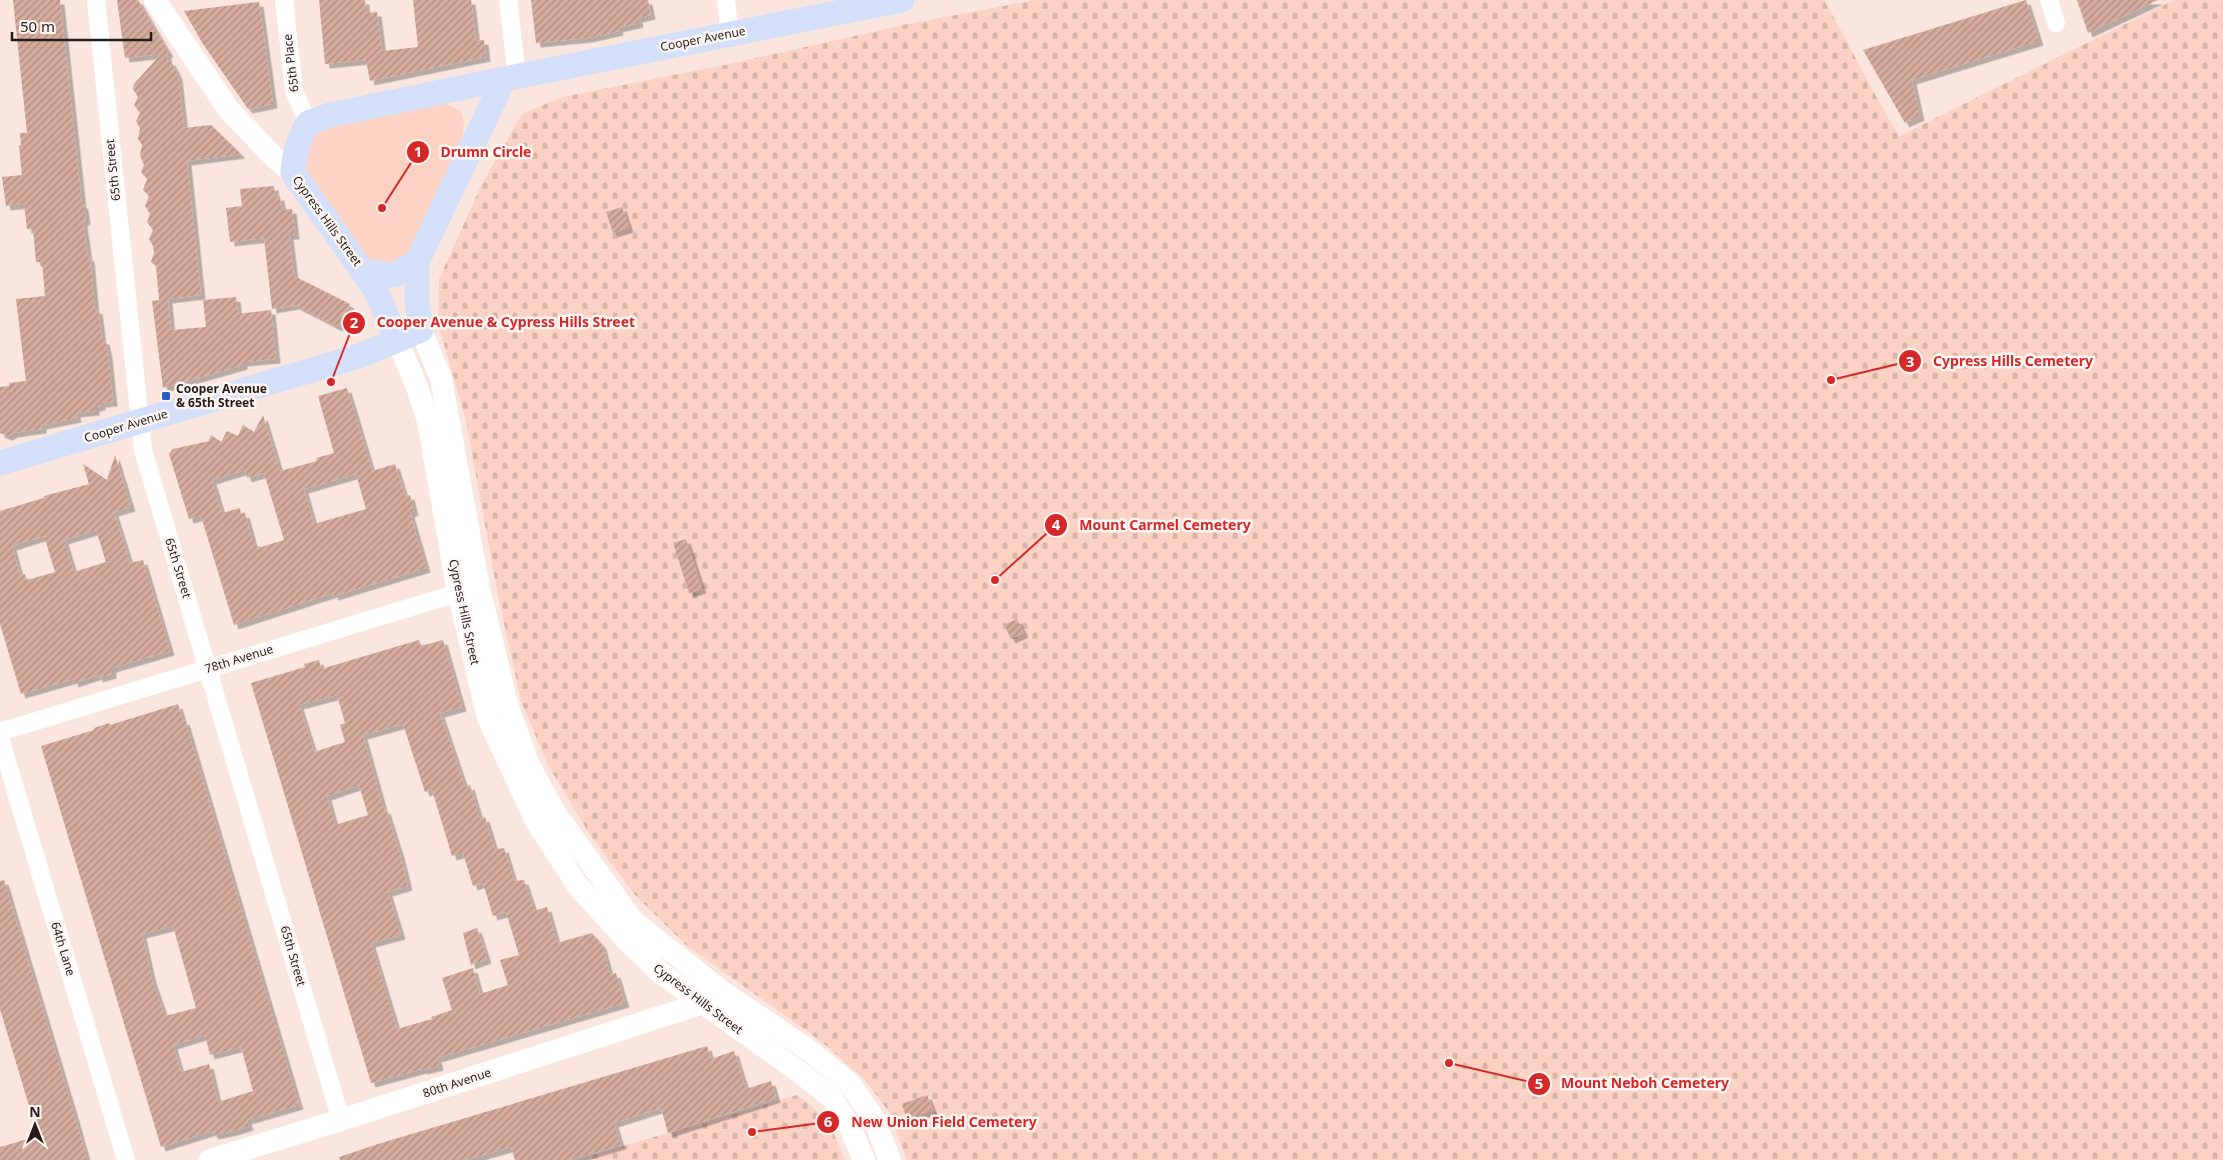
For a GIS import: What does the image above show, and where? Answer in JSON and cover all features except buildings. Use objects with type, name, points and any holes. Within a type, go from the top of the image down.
[{"type":"main road","name":"Cooper Avenue","points":[[308,123],[330,115],[510,77],[902,0]]},
{"type":"main road","points":[[421,330],[417,302],[417,262],[510,77]]},
{"type":"main road","points":[[293,173],[294,152],[300,136],[308,123]]},
{"type":"main road","name":"Cypress Hills Street","points":[[293,173],[375,289],[397,340]]},
{"type":"main road","points":[[364,272],[394,275],[417,262]]},
{"type":"main road","name":"Cooper Avenue","points":[[0,463],[362,354],[421,330]]},
{"type":"street","name":"65th Street","points":[[96,0],[143,450],[342,1120]]},
{"type":"street","name":"Cypress Hills Street","points":[[155,0],[229,110],[275,158],[293,173]]},
{"type":"street","name":"65th Place","points":[[284,0],[294,92],[308,123]]},
{"type":"street","points":[[508,0],[510,77]]},
{"type":"street","points":[[726,0],[730,34]]},
{"type":"street","points":[[2049,0],[2056,23]]},
{"type":"street","name":"Cypress Hills Street","points":[[421,330],[441,379],[468,590],[488,718],[536,821],[578,886],[626,939],[661,973],[798,1071],[832,1098],[850,1127],[864,1160]]},
{"type":"street","name":"Cypress Hills Street","points":[[397,340],[417,387],[428,422],[468,590],[528,763],[555,813],[632,920],[724,993],[810,1051],[850,1084],[874,1119],[890,1160]]},
{"type":"street","name":"78th Avenue","points":[[0,732],[468,590]]},
{"type":"street","name":"64th Lane","points":[[0,738],[126,1160]]},
{"type":"street","name":"80th Avenue","points":[[210,1160],[342,1120],[703,1004]]},
{"type":"green space","points":[[1035,0],[1824,0],[1899,136],[2174,0],[2223,0],[2223,1160],[907,1160],[889,1112],[865,1080],[822,1042],[686,945],[635,895],[590,835],[548,765],[521,701],[498,596],[466,420],[438,324],[439,279],[482,184],[522,114],[562,97],[730,64],[903,25]]},
{"type":"green space","points":[[435,100],[460,111],[464,120],[463,137],[410,252],[403,261],[380,266],[368,258],[302,164],[314,132]]},
{"type":"green space","points":[[797,1095],[827,1123],[837,1140],[845,1160],[576,1160]]},
{"type":"place","name":"Drumn Circle","points":[[382,208]]},
{"type":"place","name":"Cypress Hills Cemetery","points":[[1831,380]]},
{"type":"place","name":"Cooper Avenue & Cypress Hills Street","points":[[331,382]]},
{"type":"place","name":"Cooper Avenue & 65th Street","points":[[166,396]]},
{"type":"place","name":"Mount Carmel Cemetery","points":[[995,580]]},
{"type":"place","name":"Mount Neboh Cemetery","points":[[1449,1063]]},
{"type":"place","name":"New Union Field Cemetery","points":[[752,1132]]}]
